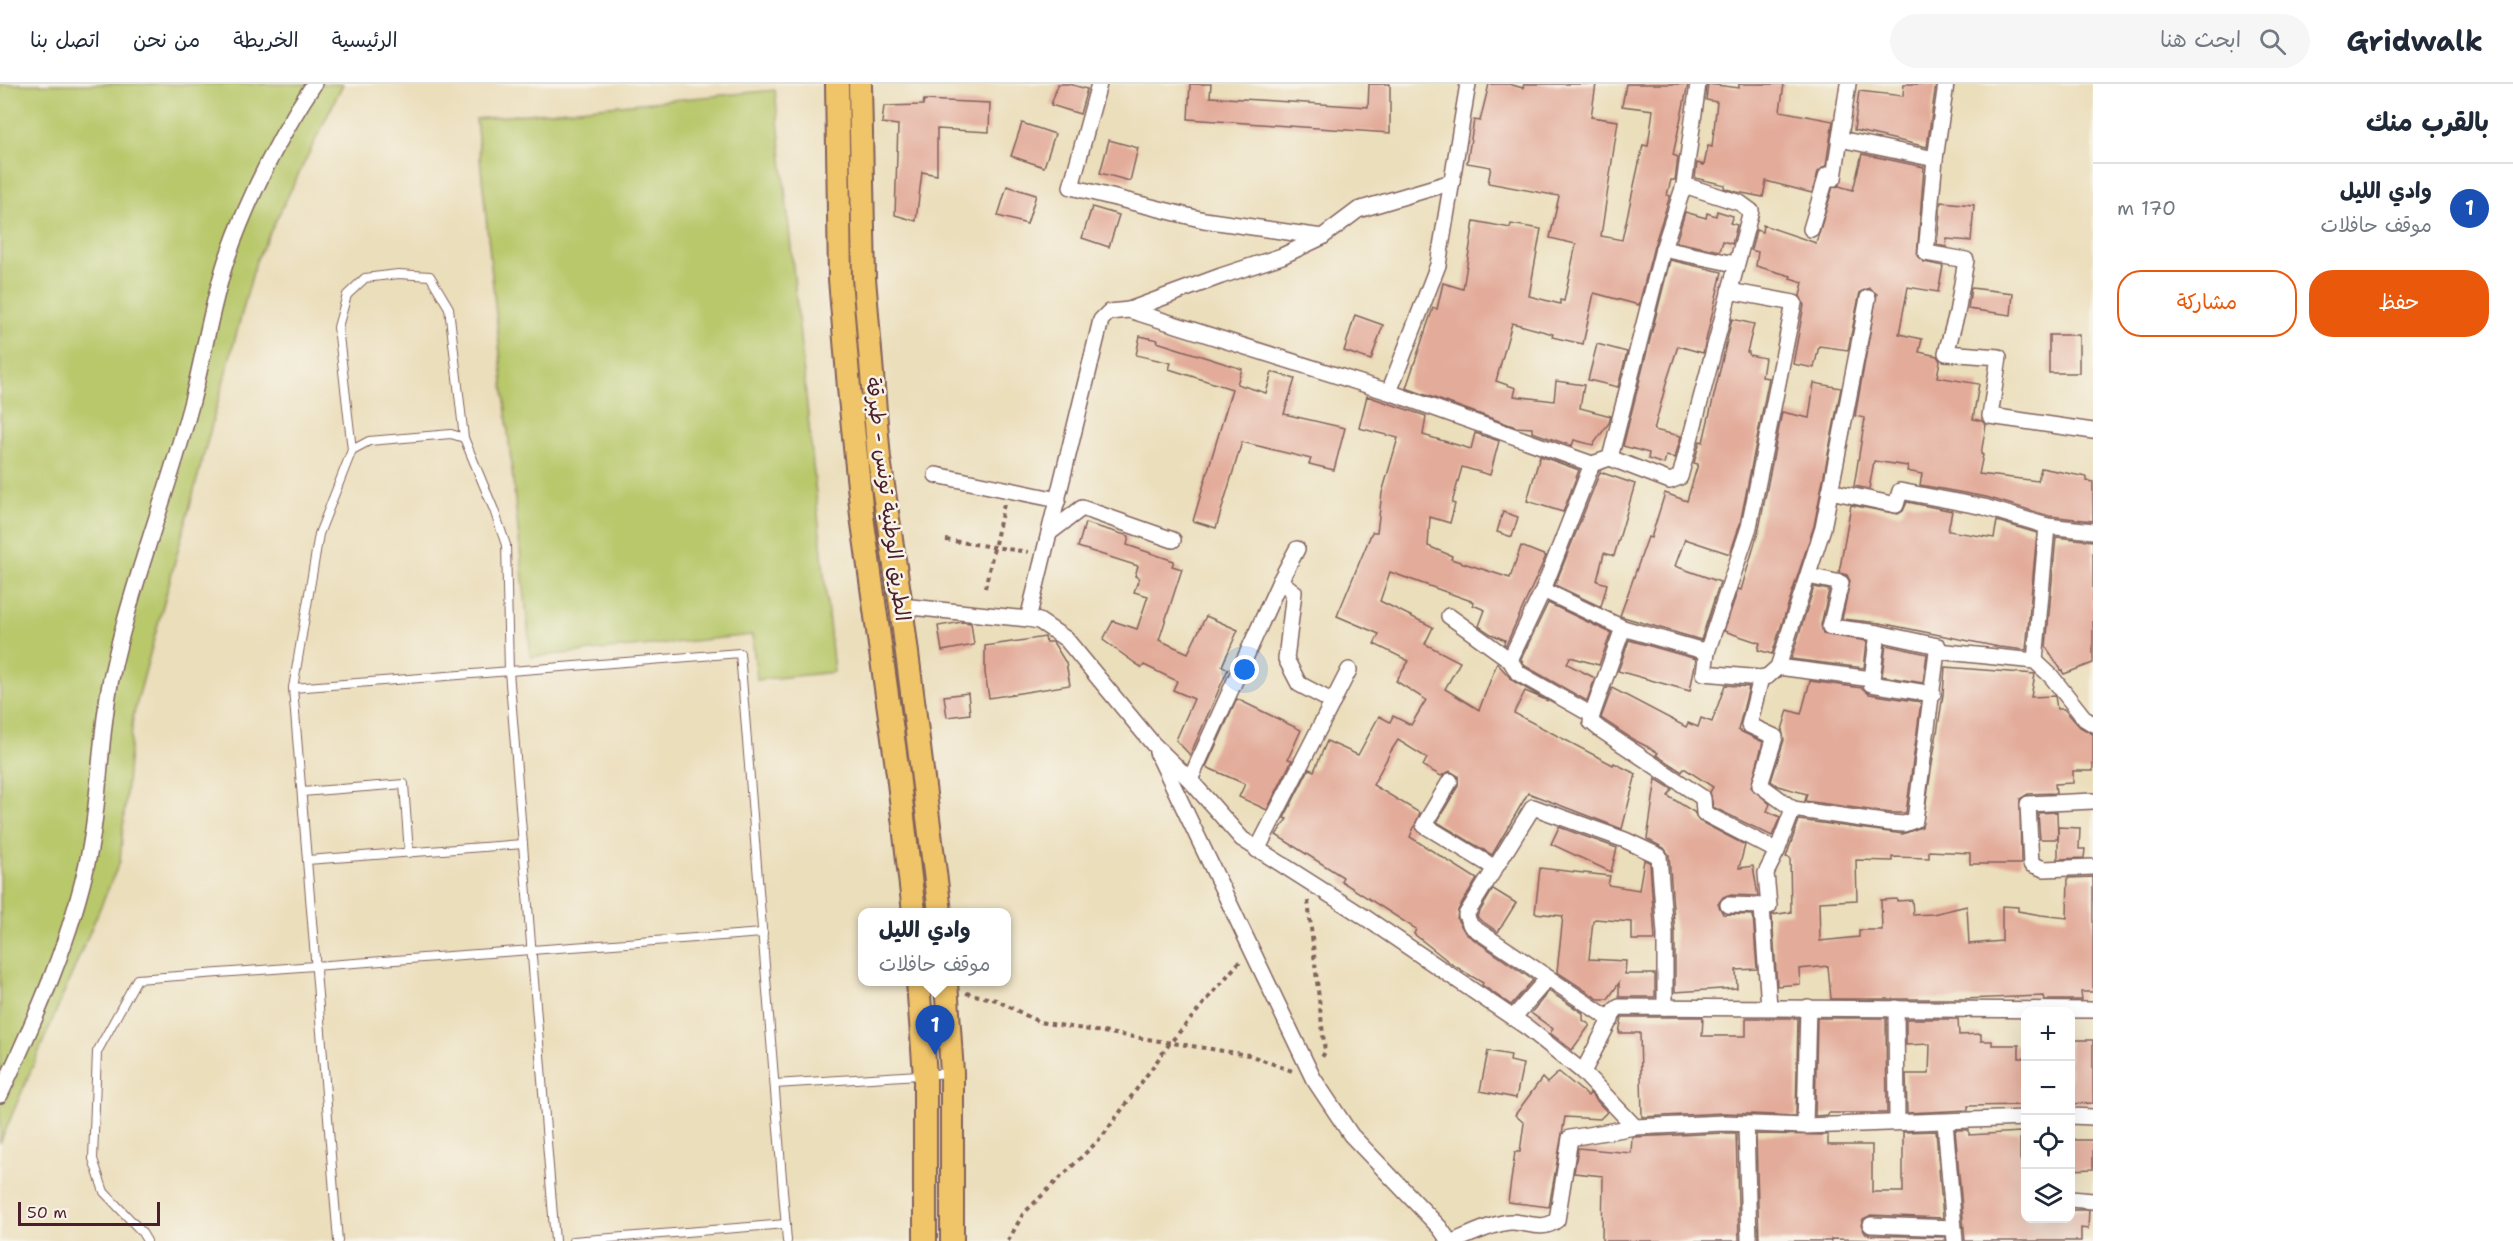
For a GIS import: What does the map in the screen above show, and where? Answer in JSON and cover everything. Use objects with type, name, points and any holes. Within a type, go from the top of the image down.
[{"type":"main road","name":"الطريق الوطنية تونس - طبرقة","points":[[837,84],[840,279],[849,388],[862,516],[898,774],[914,908]]},
{"type":"main road","name":"الطريق الوطنية تونس - طبرقة","points":[[860,84],[864,278],[879,459],[901,606],[939,908]]},
{"type":"main road","points":[[918,986],[925,1076],[925,1241]]},
{"type":"main road","points":[[947,986],[952,1073],[952,1241]]},
{"type":"street","points":[[0,1095],[28,1036],[81,891],[90,851],[105,713],[112,673],[126,619],[178,452],[226,261],[265,169],[298,108],[314,84]]},
{"type":"street","points":[[1099,84],[1071,187],[1203,220],[1322,237]]},
{"type":"street","points":[[1389,392],[1438,265],[1468,84]]},
{"type":"street","points":[[1610,458],[1663,249],[1684,184],[1698,84]]},
{"type":"street","points":[[1811,229],[1827,175],[1834,178],[1848,84]]},
{"type":"street","points":[[1946,84],[1935,159],[1926,253],[1966,260],[1946,352],[1999,357],[1990,416],[2093,432]]},
{"type":"street","points":[[1840,139],[1935,159]]},
{"type":"street","points":[[1028,619],[1101,320],[1109,312],[1129,310],[1282,256],[1322,237],[1358,210],[1452,182]]},
{"type":"street","points":[[1129,310],[1389,392],[1592,464],[1610,458],[1670,481],[1680,477],[1751,211],[1740,203],[1684,184]]},
{"type":"street","points":[[1663,249],[1735,264]]},
{"type":"street","points":[[1729,291],[1794,303],[1749,527],[1707,652],[1704,673],[1761,678],[1768,676],[1778,667],[1823,528],[1868,298]]},
{"type":"street","points":[[1510,660],[1543,590],[1592,464]]},
{"type":"street","points":[[936,475],[1058,500]]},
{"type":"street","points":[[1830,491],[1896,505],[1900,491],[1984,507],[2047,526],[2093,531]]},
{"type":"street","points":[[1049,533],[1082,508],[1173,540]]},
{"type":"street","points":[[2035,661],[2047,526]]},
{"type":"street","points":[[1190,780],[1280,581],[1298,549]]},
{"type":"street","points":[[1761,678],[1749,725],[1775,737],[1760,785],[1793,809],[1890,823],[1904,824],[1915,820],[1938,646],[1878,633],[1830,627],[1841,583],[1808,576]]},
{"type":"street","points":[[1280,581],[1294,592],[1286,659],[1299,684],[1333,702]]},
{"type":"street","points":[[1543,590],[1623,628],[1707,652]]},
{"type":"street","points":[[901,606],[1039,621],[1066,639],[1153,744],[1190,780],[1242,838],[1514,1018],[1583,1072],[1635,1127]]},
{"type":"street","points":[[1449,616],[1510,660],[1518,673],[1592,715]]},
{"type":"street","points":[[1623,628],[1591,722],[1703,798],[1704,813],[1777,851]]},
{"type":"street","points":[[1878,633],[1871,684],[1933,694]]},
{"type":"street","points":[[1937,651],[2035,661],[2051,676],[2085,720],[2093,724]]},
{"type":"street","points":[[1778,667],[1872,679]]},
{"type":"street","points":[[1257,850],[1349,670]]},
{"type":"street","points":[[1153,744],[1313,1078],[1351,1135],[1440,1228],[1449,1241]]},
{"type":"street","points":[[1450,781],[1424,825],[1496,868]]},
{"type":"street","points":[[2093,801],[2028,804],[2031,864],[2044,869],[2093,867]]},
{"type":"street","points":[[1611,1020],[1547,979],[1471,926],[1467,920],[1466,915],[1533,807],[1624,840],[1659,856],[1665,934],[1665,1007]]},
{"type":"street","points":[[1728,905],[1769,906],[1766,873],[1793,809]]},
{"type":"street","points":[[1762,907],[1769,1007]]},
{"type":"street","points":[[1514,1018],[1547,979]]},
{"type":"street","points":[[1583,1072],[1615,1010],[1619,1007],[2093,1010]]},
{"type":"street","points":[[1805,1126],[1808,1007]]},
{"type":"street","points":[[1896,1008],[1897,1120]]},
{"type":"street","points":[[2075,1116],[2093,1117]]},
{"type":"street","points":[[1455,1241],[1509,1221],[1545,1227],[1557,1220],[1570,1138],[1635,1127],[1746,1124],[1805,1126],[1897,1120],[1945,1122],[2021,1118]]},
{"type":"street","points":[[1871,1225],[1954,1235],[1945,1122]]},
{"type":"street","points":[[1746,1124],[1749,1241]]},
{"type":"street","points":[[2075,1199],[2093,1201]]},
{"type":"lane","points":[[338,1241],[293,688],[319,534],[352,450],[338,327],[347,295],[365,278],[398,274],[430,276],[449,308],[464,438],[506,545],[509,671],[555,1241]]},
{"type":"lane","points":[[352,450],[369,441],[451,434],[464,438]]},
{"type":"lane","points":[[293,688],[740,653],[787,1241]]},
{"type":"lane","points":[[302,792],[404,784],[409,852]]},
{"type":"lane","points":[[307,860],[523,844]]},
{"type":"lane","points":[[147,1241],[141,1231],[104,1191],[93,1159],[97,1052],[137,979],[763,933]]},
{"type":"lane","points":[[775,1084],[952,1073]]},
{"type":"lane","points":[[573,1241],[786,1224]]},
{"type":"path","points":[[985,588],[1005,499]]},
{"type":"path","points":[[946,540],[1044,555]]},
{"type":"path","points":[[950,986],[996,1000],[1039,1022],[1249,1055],[1313,1078],[1325,1052],[1306,879]]},
{"type":"path","points":[[1008,1241],[1023,1214],[1102,1137],[1170,1043],[1251,947]]},
{"type":"green space","points":[[0,84],[343,84],[256,261],[133,717],[120,861],[0,1143]]},
{"type":"green space","points":[[775,90],[834,672],[757,680],[752,635],[531,657],[476,119]]},
{"type":"building","points":[[1058,84],[1069,84],[1087,89],[1080,114],[1051,105]]},
{"type":"building","points":[[1190,84],[1211,84],[1210,97],[1368,107],[1369,84],[1390,84],[1390,133],[1188,119]]},
{"type":"building","points":[[1489,84],[1509,84],[1523,88],[1524,84],[1596,84],[1591,117],[1618,121],[1601,236],[1622,240],[1643,145],[1648,146],[1653,110],[1622,106],[1626,84],[1688,84],[1673,155],[1678,157],[1675,180],[1671,180],[1667,195],[1670,196],[1639,305],[1594,293],[1583,344],[1552,337],[1553,334],[1512,323],[1496,381],[1516,388],[1514,396],[1554,401],[1556,381],[1584,385],[1580,408],[1611,416],[1609,423],[1593,445],[1574,440],[1572,446],[1532,432],[1532,428],[1516,427],[1406,388],[1433,308],[1437,309],[1443,283],[1463,289],[1474,221],[1510,228],[1511,224],[1541,229],[1529,296],[1560,304],[1560,300],[1564,301],[1576,244],[1550,238],[1559,196],[1488,183],[1491,167],[1467,163],[1474,120],[1480,121]]},
{"type":"building","points":[[1708,84],[1739,88],[1739,84],[1784,84],[1780,111],[1833,121],[1826,165],[1818,172],[1812,193],[1766,181],[1763,197],[1737,192],[1724,188],[1725,185],[1695,178],[1697,163],[1704,165],[1708,146],[1712,147],[1717,102],[1706,100]]},
{"type":"building","points":[[1904,84],[1936,84],[1927,147],[1854,130],[1859,91],[1903,96]]},
{"type":"building","points":[[924,100],[990,103],[989,132],[937,129],[937,175],[922,172],[916,221],[895,215],[898,125],[882,123],[884,106],[923,105]]},
{"type":"building","points":[[1022,123],[1055,134],[1044,167],[1011,156]]},
{"type":"building","points":[[1109,140],[1138,148],[1130,181],[1100,173]]},
{"type":"building","points":[[1862,154],[1924,167],[1917,256],[1924,262],[1943,266],[1938,292],[1908,287],[1899,334],[1922,339],[1919,352],[1937,356],[1940,361],[1937,377],[1979,384],[1973,419],[1982,421],[1986,425],[1979,474],[2038,481],[2041,468],[2087,477],[2087,481],[2093,482],[2093,521],[2049,516],[1986,497],[1920,485],[1922,474],[1907,471],[1908,466],[1874,461],[1869,489],[1854,486],[1865,418],[1855,416],[1877,294],[1869,288],[1860,292],[1848,350],[1819,346],[1814,368],[1793,364],[1804,305],[1800,296],[1803,282],[1790,278],[1791,276],[1756,266],[1758,252],[1751,250],[1756,230],[1762,232],[1763,225],[1816,243],[1833,187],[1839,186],[1853,190]]},
{"type":"building","points":[[1007,186],[1036,195],[1027,224],[998,216]]},
{"type":"building","points":[[1941,202],[1974,205],[1971,241],[1947,239],[1946,247],[1937,245]]},
{"type":"building","points":[[1092,207],[1119,215],[1109,247],[1082,238]]},
{"type":"building","points":[[1717,211],[1733,216],[1730,223],[1737,225],[1732,244],[1723,241],[1720,251],[1676,242],[1685,212],[1706,218],[1707,213],[1716,216]]},
{"type":"building","points":[[1670,260],[1722,272],[1703,353],[1678,346],[1667,380],[1654,430],[1681,436],[1675,458],[1666,456],[1664,464],[1648,459],[1649,453],[1623,446]]},
{"type":"building","points":[[1971,288],[2013,293],[2011,315],[1968,309]]},
{"type":"building","points":[[1355,315],[1383,325],[1371,360],[1344,351]]},
{"type":"building","points":[[1732,319],[1754,324],[1747,352],[1749,355],[1765,358],[1762,377],[1769,378],[1740,524],[1730,554],[1685,539],[1675,566],[1720,582],[1701,640],[1620,616],[1648,537],[1651,538],[1665,493],[1687,501],[1698,464],[1694,463],[1700,441],[1703,442]]},
{"type":"building","points":[[2049,335],[2079,335],[2079,373],[2049,373]]},
{"type":"building","points":[[1140,336],[1242,369],[1237,384],[1266,393],[1272,372],[1295,379],[1284,414],[1345,428],[1334,470],[1309,464],[1311,459],[1242,442],[1216,528],[1193,521],[1232,389],[1169,369],[1171,363],[1136,355]]},
{"type":"building","points":[[1597,344],[1627,352],[1618,387],[1588,380]]},
{"type":"building","points":[[1814,383],[1841,388],[1814,526],[1772,654],[1758,650],[1760,643],[1724,631],[1738,589],[1741,590],[1759,529],[1782,412],[1809,418]]},
{"type":"building","points":[[1367,396],[1426,416],[1423,435],[1471,449],[1475,433],[1499,441],[1490,475],[1462,467],[1452,503],[1455,504],[1450,523],[1430,517],[1428,546],[1452,556],[1451,559],[1510,578],[1521,546],[1546,556],[1506,645],[1505,640],[1479,626],[1485,610],[1473,605],[1474,602],[1390,572],[1380,601],[1433,627],[1425,644],[1460,662],[1445,689],[1479,710],[1497,663],[1513,681],[1548,701],[1525,691],[1514,713],[1613,765],[1614,763],[1636,774],[1622,829],[1528,793],[1492,855],[1437,822],[1458,786],[1458,776],[1450,771],[1441,776],[1423,766],[1427,758],[1398,740],[1391,751],[1373,785],[1420,813],[1410,837],[1477,879],[1458,910],[1457,919],[1466,934],[1533,980],[1511,1005],[1482,985],[1483,983],[1453,965],[1414,934],[1416,929],[1341,881],[1343,877],[1276,835],[1287,819],[1284,818],[1309,769],[1314,771],[1327,741],[1358,755],[1379,716],[1390,722],[1393,716],[1411,725],[1426,700],[1396,681],[1409,661],[1374,644],[1379,634],[1337,616],[1372,532],[1377,532],[1382,493],[1398,438],[1359,428]]},
{"type":"building","points":[[1540,456],[1579,470],[1563,512],[1527,501]]},
{"type":"building","points":[[1600,472],[1635,484],[1614,556],[1604,553],[1597,581],[1607,584],[1601,607],[1555,585]]},
{"type":"building","points":[[1907,502],[1952,511],[1948,531],[1994,538],[1997,521],[2037,533],[2026,650],[1999,647],[1880,623],[1842,619],[1850,581],[1847,575],[1839,573],[1851,505],[1898,514],[1903,511]]},
{"type":"building","points":[[1503,512],[1518,517],[1512,537],[1497,532]]},
{"type":"building","points":[[1085,523],[1129,536],[1127,545],[1174,561],[1172,566],[1182,569],[1159,640],[1188,653],[1206,616],[1238,630],[1222,666],[1228,669],[1190,755],[1176,740],[1194,699],[1173,690],[1177,681],[1144,665],[1142,668],[1103,640],[1113,621],[1137,629],[1148,596],[1134,592],[1139,578],[1135,576],[1138,566],[1078,547]]},
{"type":"building","points":[[2056,537],[2093,541],[2093,663],[2064,674],[2046,647]]},
{"type":"building","points":[[1814,587],[1829,590],[1821,625],[1823,634],[1867,641],[1864,668],[1791,659]]},
{"type":"building","points":[[1548,603],[1611,633],[1599,665],[1570,657],[1567,664],[1595,678],[1587,701],[1525,666],[1521,659]]},
{"type":"building","points":[[962,622],[971,623],[974,645],[942,651],[938,626]]},
{"type":"building","points":[[1045,637],[1046,642],[1053,642],[1066,663],[1070,685],[989,698],[985,673],[985,646]]},
{"type":"building","points":[[1629,640],[1696,659],[1690,691],[1618,671]]},
{"type":"building","points":[[1886,645],[1927,654],[1923,683],[1882,676]]},
{"type":"building","points":[[1945,667],[2035,674],[2031,697],[2055,696],[2057,709],[2064,709],[2080,727],[2093,734],[2093,771],[2073,771],[2073,783],[2055,784],[2056,793],[2028,794],[2020,799],[2021,864],[1970,864],[1970,853],[1929,851],[1929,858],[1892,857],[1892,861],[1856,860],[1857,900],[1819,902],[1820,941],[1859,937],[1859,930],[1882,930],[1881,900],[1897,899],[1897,901],[1912,900],[1913,915],[1933,914],[1967,906],[1969,944],[2002,941],[2002,906],[2018,907],[2018,911],[2067,918],[2068,878],[2093,877],[2093,992],[2081,992],[2082,1000],[2045,1000],[2044,996],[1964,999],[1831,999],[1828,966],[1799,969],[1800,984],[1777,986],[1772,915],[1791,912],[1790,858],[1786,857],[1799,820],[1903,834],[1922,827],[1943,695]]},
{"type":"building","points":[[1810,681],[1862,688],[1869,694],[1921,702],[1906,813],[1805,801],[1807,794],[1778,786],[1771,781],[1784,740],[1782,730],[1788,710],[1801,714]]},
{"type":"building","points":[[1725,685],[1749,687],[1738,730],[1763,742],[1751,787],[1770,804],[1767,811],[1780,817],[1772,836],[1713,807],[1710,792],[1713,787],[1684,768],[1682,772],[1656,755],[1658,753],[1652,749],[1601,718],[1612,688],[1686,727],[1688,723],[1698,727],[1701,718],[1712,722]]},
{"type":"building","points":[[968,693],[970,714],[947,717],[944,696]]},
{"type":"building","points":[[1237,699],[1301,730],[1288,759],[1292,760],[1267,810],[1239,797],[1245,784],[1206,767]]},
{"type":"building","points":[[1656,779],[1672,789],[1668,796],[1694,812],[1699,821],[1745,845],[1739,868],[1753,866],[1758,896],[1728,895],[1723,897],[1718,904],[1723,914],[1753,915],[1757,969],[1736,970],[1737,988],[1675,992],[1675,934],[1669,855],[1664,848],[1647,839]]},
{"type":"building","points":[[2057,812],[2058,839],[2040,839],[2038,813]]},
{"type":"building","points":[[1559,827],[1617,848],[1611,872],[1551,844]]},
{"type":"building","points":[[2058,827],[2080,828],[2079,849],[2085,849],[2084,858],[2058,859]]},
{"type":"building","points":[[1644,860],[1650,862],[1655,940],[1632,940],[1632,922],[1595,919],[1589,959],[1626,961],[1625,974],[1655,974],[1655,997],[1619,997],[1619,983],[1608,999],[1598,999],[1557,972],[1563,916],[1535,913],[1540,868],[1610,876],[1608,885],[1639,890]]},
{"type":"building","points":[[1493,889],[1516,903],[1498,932],[1477,916]]},
{"type":"building","points":[[1549,991],[1583,1013],[1583,1020],[1590,1025],[1572,1050],[1550,1033],[1553,1029],[1531,1013]]},
{"type":"building","points":[[1622,1017],[1703,1017],[1702,1036],[1746,1036],[1746,1018],[1798,1018],[1796,1116],[1724,1113],[1642,1117],[1640,1033],[1619,1033]]},
{"type":"building","points":[[1817,1018],[1886,1018],[1887,1113],[1828,1113],[1828,1115],[1815,1116]]},
{"type":"building","points":[[1906,1019],[1958,1019],[1959,1035],[1981,1034],[1981,1041],[1992,1041],[1992,1045],[2019,1045],[2021,1105],[1968,1106],[1968,1110],[1907,1113],[1906,1074],[1929,1074],[1930,1044],[1906,1045]]},
{"type":"building","points":[[2075,1040],[2093,1040],[2093,1103],[2075,1104]]},
{"type":"building","points":[[1488,1051],[1511,1055],[1510,1061],[1523,1064],[1516,1098],[1480,1091]]},
{"type":"building","points":[[1559,1072],[1588,1096],[1590,1093],[1607,1112],[1600,1119],[1565,1117],[1549,1207],[1508,1202],[1515,1152],[1520,1152],[1524,1123],[1515,1115],[1542,1078],[1547,1083]]},
{"type":"building","points":[[1955,1130],[1969,1130],[1969,1135],[2020,1132],[2021,1223],[2075,1223],[2075,1210],[2089,1210],[2088,1229],[2081,1228],[2081,1241],[1965,1241]]},
{"type":"building","points":[[1936,1131],[1943,1218],[1871,1215],[1863,1219],[1861,1225],[1865,1233],[1870,1235],[1945,1237],[1945,1241],[1831,1239],[1831,1241],[1759,1241],[1756,1134],[1828,1135],[1828,1145],[1872,1145],[1872,1192],[1903,1192],[1903,1132]]},
{"type":"building","points":[[1736,1133],[1739,1241],[1602,1241],[1603,1176],[1574,1173],[1578,1148],[1631,1153],[1632,1137]]},
{"type":"building","points":[[2075,1140],[2093,1140],[2093,1169],[2075,1170]]},
{"type":"place","name":"وادي الليل","points":[[935,1055]]}]
